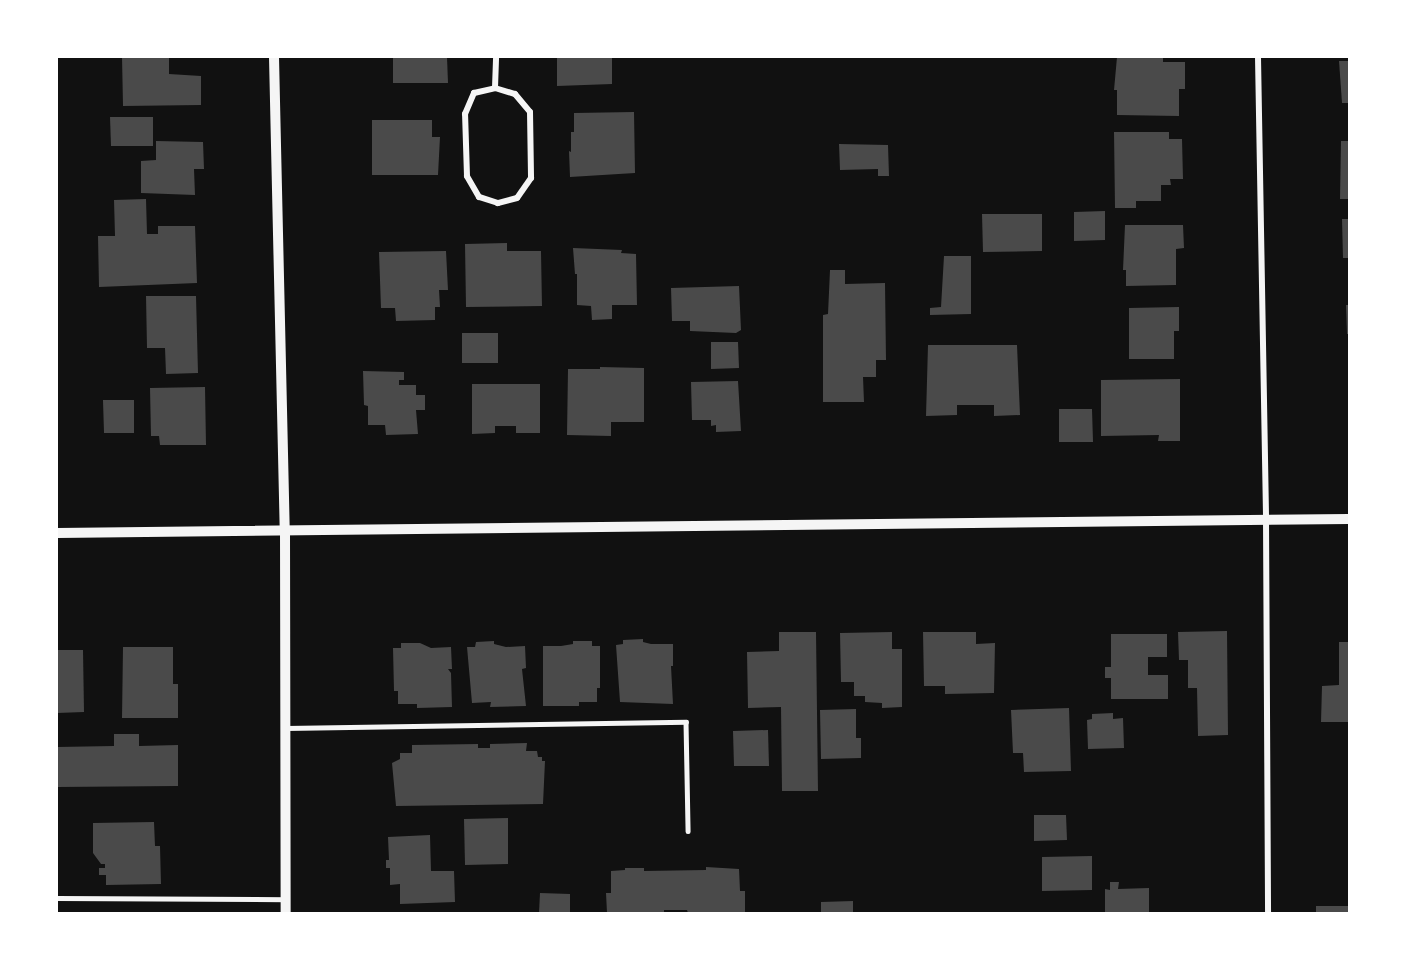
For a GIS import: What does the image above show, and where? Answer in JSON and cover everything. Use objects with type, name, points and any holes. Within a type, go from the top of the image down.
[{"type":"street","points":[[274,57],[285,531],[286,913]]},
{"type":"street","points":[[495,88],[496,57]]},
{"type":"street","points":[[1258,57],[1266,520],[1268,913]]},
{"type":"street","points":[[495,88],[515,94],[530,112],[531,178],[517,198],[498,204],[479,197],[467,176],[465,114],[474,93],[495,88]]},
{"type":"street","points":[[57,533],[1349,519]]},
{"type":"lane","points":[[286,728],[686,722],[688,831]]},
{"type":"lane","points":[[57,898],[286,899]]},
{"type":"building","points":[[122,57],[169,58],[169,74],[201,76],[201,105],[123,106]]},
{"type":"building","points":[[393,57],[447,57],[448,83],[393,83]]},
{"type":"building","points":[[557,57],[612,57],[612,84],[557,86]]},
{"type":"building","points":[[1117,57],[1163,57],[1163,62],[1185,62],[1185,89],[1179,89],[1179,116],[1117,115],[1117,90],[1114,90]]},
{"type":"building","points":[[1339,61],[1349,61],[1349,103],[1342,103]]},
{"type":"building","points":[[634,112],[635,173],[570,177],[569,151],[571,152],[571,132],[574,132],[574,113]]},
{"type":"building","points":[[110,117],[153,117],[153,146],[111,146]]},
{"type":"building","points":[[372,120],[432,120],[432,137],[440,137],[438,175],[372,175]]},
{"type":"building","points":[[1114,132],[1169,132],[1169,139],[1182,139],[1183,179],[1170,179],[1171,185],[1161,185],[1161,201],[1136,201],[1136,208],[1115,208]]},
{"type":"building","points":[[156,141],[203,142],[204,169],[194,169],[195,195],[141,193],[141,161],[156,160]]},
{"type":"building","points":[[1341,141],[1349,141],[1349,199],[1340,199]]},
{"type":"building","points":[[839,144],[888,145],[889,176],[878,176],[878,169],[840,170]]},
{"type":"building","points":[[146,199],[147,234],[158,234],[158,226],[195,226],[197,283],[99,287],[98,236],[115,236],[114,200]]},
{"type":"building","points":[[1105,211],[1105,240],[1074,241],[1074,212]]},
{"type":"building","points":[[982,214],[1042,214],[1042,251],[983,252]]},
{"type":"building","points":[[1342,219],[1349,219],[1349,258],[1343,258]]},
{"type":"building","points":[[1125,225],[1183,225],[1184,248],[1176,249],[1176,285],[1126,286],[1126,270],[1123,270]]},
{"type":"building","points":[[507,243],[507,251],[541,251],[542,306],[466,307],[465,244]]},
{"type":"building","points":[[573,248],[622,250],[621,253],[636,254],[637,305],[612,305],[612,319],[592,320],[591,306],[577,305],[577,274],[575,274]]},
{"type":"building","points":[[446,251],[448,290],[439,290],[440,307],[435,307],[435,320],[396,321],[395,308],[381,308],[379,252]]},
{"type":"building","points":[[944,256],[971,256],[971,314],[930,315],[930,308],[941,307]]},
{"type":"building","points":[[830,270],[845,270],[845,284],[885,283],[886,360],[876,360],[876,377],[863,377],[864,402],[823,402],[823,315],[828,314]]},
{"type":"building","points":[[739,286],[741,330],[736,333],[690,331],[690,321],[672,321],[671,288]]},
{"type":"building","points":[[146,296],[196,296],[198,373],[166,374],[165,348],[147,348]]},
{"type":"building","points":[[1346,305],[1349,305],[1349,334],[1347,334]]},
{"type":"building","points":[[1179,307],[1179,331],[1174,331],[1174,359],[1129,359],[1129,308]]},
{"type":"building","points":[[462,333],[498,333],[498,363],[462,363]]},
{"type":"building","points":[[711,342],[738,342],[739,368],[711,369]]},
{"type":"building","points":[[928,345],[1017,345],[1020,415],[994,416],[994,405],[957,405],[957,415],[926,416]]},
{"type":"building","points":[[600,367],[644,368],[644,422],[611,422],[611,436],[567,435],[568,369],[600,369]]},
{"type":"building","points":[[363,371],[404,372],[404,380],[399,380],[399,385],[416,385],[416,395],[425,395],[425,410],[416,410],[418,434],[386,435],[385,425],[368,425],[368,406],[364,405]]},
{"type":"building","points":[[1180,379],[1180,441],[1158,441],[1159,435],[1101,436],[1101,380]]},
{"type":"building","points":[[738,381],[741,431],[716,432],[716,425],[711,426],[711,420],[692,420],[691,382]]},
{"type":"building","points":[[472,384],[540,384],[540,433],[516,433],[516,426],[495,426],[495,433],[472,434]]},
{"type":"building","points":[[205,387],[206,445],[160,445],[159,436],[151,436],[150,388]]},
{"type":"building","points":[[103,400],[134,400],[134,433],[104,433]]},
{"type":"building","points":[[1059,409],[1092,409],[1093,442],[1059,442]]},
{"type":"building","points":[[1227,631],[1228,735],[1198,736],[1197,688],[1188,688],[1188,660],[1179,660],[1178,632]]},
{"type":"building","points":[[779,632],[816,632],[818,791],[782,791],[781,707],[748,708],[747,652],[779,651]]},
{"type":"building","points":[[892,632],[892,649],[902,649],[902,707],[882,708],[882,703],[865,702],[865,696],[854,696],[854,682],[841,682],[840,633]]},
{"type":"building","points":[[923,632],[976,632],[976,644],[995,643],[994,693],[945,694],[945,686],[924,686]]},
{"type":"building","points":[[1111,634],[1167,634],[1167,657],[1148,657],[1148,675],[1168,675],[1168,699],[1111,699],[1111,678],[1105,678],[1105,667],[1111,667]]},
{"type":"building","points":[[643,639],[643,642],[651,644],[673,644],[673,666],[671,666],[673,704],[620,702],[616,645],[623,644],[623,640]]},
{"type":"building","points":[[494,641],[494,644],[506,647],[525,646],[526,668],[522,669],[526,706],[490,707],[491,702],[472,703],[467,647],[475,647],[476,642]]},
{"type":"building","points":[[573,641],[592,641],[592,646],[600,646],[600,688],[597,688],[597,702],[579,702],[579,706],[543,706],[543,646],[573,644]]},
{"type":"building","points":[[1339,642],[1349,642],[1349,722],[1321,722],[1322,686],[1339,685]]},
{"type":"building","points":[[401,643],[420,643],[431,648],[451,647],[452,669],[448,669],[451,673],[452,707],[417,708],[417,704],[398,704],[398,691],[394,691],[393,648],[401,648]]},
{"type":"building","points":[[123,647],[173,647],[173,684],[178,684],[178,718],[122,718]]},
{"type":"building","points":[[57,650],[83,650],[84,712],[57,713]]},
{"type":"building","points":[[1069,708],[1071,771],[1024,772],[1023,753],[1013,753],[1011,710]]},
{"type":"building","points":[[856,709],[856,738],[861,738],[861,758],[821,759],[820,710]]},
{"type":"building","points":[[1113,713],[1113,719],[1123,718],[1124,748],[1088,749],[1087,720],[1092,719],[1092,714]]},
{"type":"building","points":[[768,730],[769,766],[734,766],[733,731]]},
{"type":"building","points":[[114,734],[139,734],[139,746],[178,745],[178,786],[57,787],[57,747],[114,746]]},
{"type":"building","points":[[527,743],[526,751],[537,751],[538,757],[542,757],[542,761],[545,761],[543,804],[396,806],[392,763],[400,759],[400,753],[412,753],[412,745],[478,744],[478,748],[490,748],[490,744]]},
{"type":"building","points":[[1034,815],[1066,815],[1067,840],[1034,841]]},
{"type":"building","points":[[508,818],[508,864],[465,865],[464,819]]},
{"type":"building","points":[[154,822],[155,846],[160,846],[161,884],[106,885],[106,875],[99,875],[99,868],[105,868],[105,864],[101,864],[93,853],[93,823]]},
{"type":"building","points":[[430,835],[431,871],[454,871],[455,902],[400,904],[400,884],[390,885],[390,868],[386,868],[386,860],[389,860],[388,837]]},
{"type":"building","points":[[1092,856],[1092,890],[1042,891],[1042,857]]},
{"type":"building","points":[[706,867],[739,869],[740,891],[745,891],[745,913],[688,913],[687,910],[664,910],[664,913],[607,913],[606,893],[611,893],[611,871],[625,870],[625,868],[644,868],[644,871],[706,870]]},
{"type":"building","points":[[1110,882],[1119,882],[1118,889],[1149,888],[1149,913],[1105,913],[1105,889],[1110,890]]},
{"type":"building","points":[[540,893],[570,894],[570,913],[539,913]]},
{"type":"building","points":[[853,901],[853,913],[821,913],[821,902]]},
{"type":"building","points":[[1316,906],[1349,906],[1349,913],[1316,913]]}]
